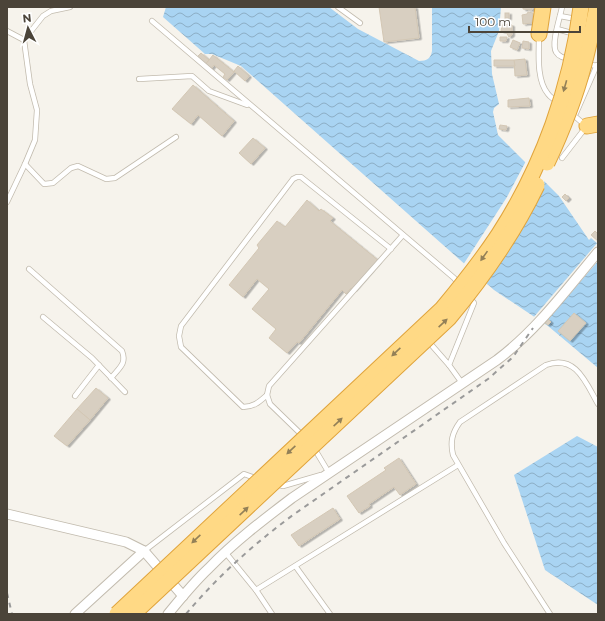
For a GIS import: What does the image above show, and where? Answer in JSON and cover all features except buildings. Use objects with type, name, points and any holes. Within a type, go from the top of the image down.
[{"type":"highway","points":[[539,34],[544,7]]},
{"type":"highway","points":[[134,614],[449,318],[473,290],[493,262],[524,212],[562,131],[584,64],[597,7]]},
{"type":"highway","points":[[117,614],[442,309],[473,272],[499,234],[516,204],[554,123],[566,84],[582,14]]},
{"type":"street","points":[[168,614],[204,572],[225,552],[282,506],[508,352],[533,328],[598,252]]},
{"type":"street","points":[[7,514],[126,542],[144,551],[183,596]]},
{"type":"street","points":[[75,614],[144,551]]},
{"type":"lane","points":[[7,202],[35,140],[37,110],[30,84],[24,40],[43,16],[51,11],[70,7]]},
{"type":"lane","points":[[338,7],[360,23]]},
{"type":"lane","points":[[539,7],[539,68],[545,89],[548,94],[574,116],[593,126],[562,158]]},
{"type":"lane","points":[[562,7],[554,44],[559,56],[597,65],[574,116]]},
{"type":"lane","points":[[560,16],[582,14]]},
{"type":"lane","points":[[152,22],[454,278],[474,304],[449,365]]},
{"type":"lane","points":[[590,22],[598,23]]},
{"type":"lane","points":[[557,29],[598,40]]},
{"type":"lane","points":[[7,31],[24,40]]},
{"type":"lane","points":[[139,79],[192,76],[209,91],[250,106]]},
{"type":"lane","points":[[25,164],[44,184],[53,183],[71,168],[78,166],[106,179],[116,178],[176,137]]},
{"type":"lane","points":[[391,250],[301,177],[293,179],[181,326],[179,336],[181,347],[243,407],[255,405],[267,395],[270,386],[391,250],[403,236]]},
{"type":"lane","points":[[29,269],[122,351],[124,363],[112,378]]},
{"type":"lane","points":[[43,317],[99,365],[125,392]]},
{"type":"lane","points":[[414,327],[449,365],[462,383]]},
{"type":"lane","points":[[550,614],[504,543],[458,465],[453,455],[451,446],[452,436],[460,422],[546,365],[560,362],[572,366],[581,375],[598,404]]},
{"type":"lane","points":[[75,396],[99,365]]},
{"type":"lane","points":[[144,551],[244,474],[283,486],[329,473],[317,451],[270,404],[267,395]]},
{"type":"lane","points":[[256,590],[458,465]]},
{"type":"lane","points":[[225,552],[256,590],[272,614]]},
{"type":"lane","points":[[296,566],[330,614]]},
{"type":"water","points":[[166,7],[329,7],[358,29],[419,61],[428,59],[432,51],[432,7],[501,7],[499,31],[491,51],[492,74],[499,104],[494,108],[493,112],[498,135],[559,196],[589,240],[591,238],[598,244],[598,368],[548,326],[494,290],[241,66],[212,54],[205,54],[163,17]]},
{"type":"water","points":[[577,436],[598,447],[598,605],[545,570],[514,475]]},
{"type":"pier","points":[[526,161],[545,180],[530,214],[485,285],[463,265],[507,197]]},
{"type":"pier","points":[[598,242],[598,261],[543,325],[533,318]]},
{"type":"railway","points":[[186,614],[198,600],[250,549],[293,515],[488,379],[513,357],[533,328]]},
{"type":"railway","points":[[7,593],[12,614]]}]
